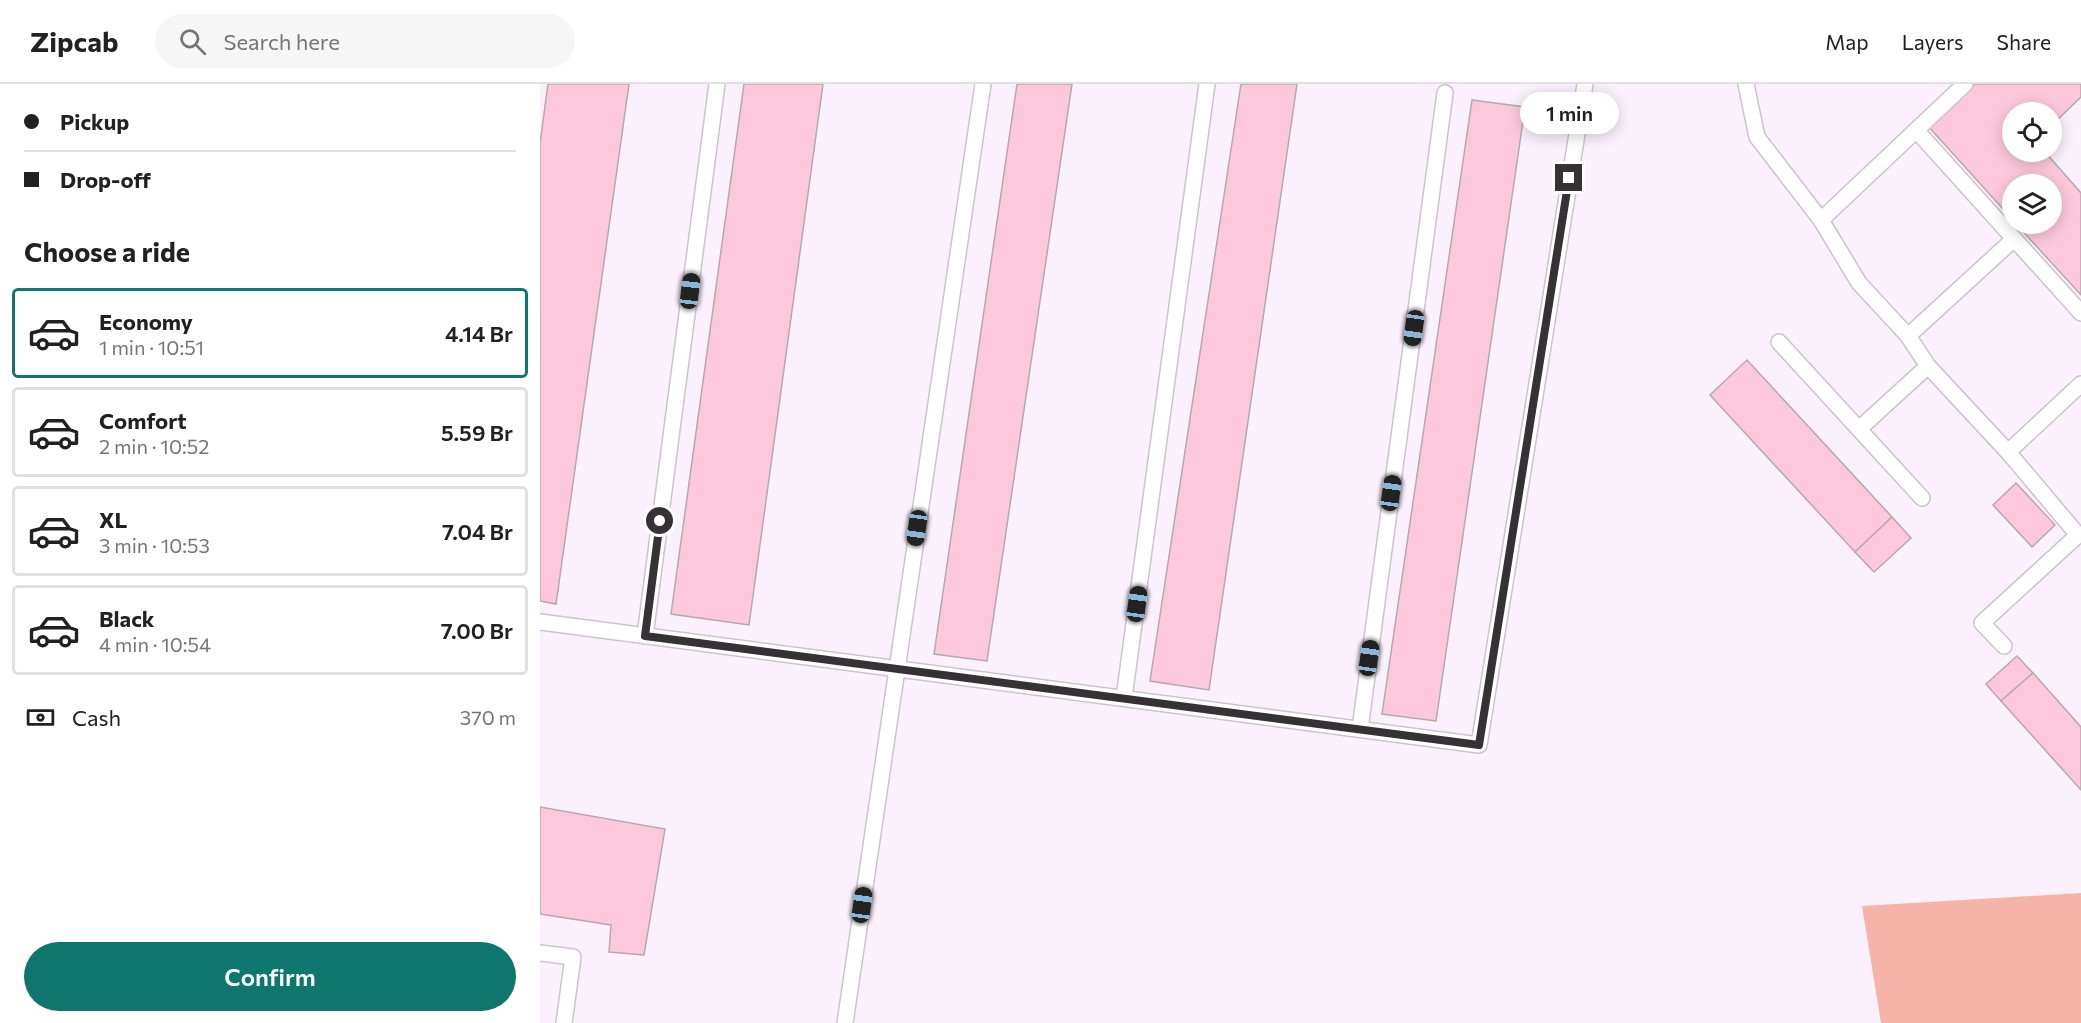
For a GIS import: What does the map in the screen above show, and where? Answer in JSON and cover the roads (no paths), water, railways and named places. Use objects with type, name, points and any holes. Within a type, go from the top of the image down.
[{"type":"lane","points":[[645,636],[717,84]]},
{"type":"lane","points":[[845,1023],[983,84]]},
{"type":"lane","points":[[1124,698],[1207,84]]},
{"type":"lane","points":[[540,622],[1479,745],[1585,84]]},
{"type":"lane","points":[[1746,84],[1757,137],[1821,220],[1859,283],[1908,336],[1928,366],[2008,452],[2078,535],[1982,623],[2004,646]]},
{"type":"lane","points":[[1821,220],[1965,84]]},
{"type":"lane","points":[[1360,729],[1445,93]]},
{"type":"lane","points":[[1916,130],[2081,313]]},
{"type":"lane","points":[[1908,336],[2014,239]]},
{"type":"lane","points":[[1779,342],[1922,498]]},
{"type":"lane","points":[[1859,429],[1928,366]]},
{"type":"lane","points":[[2008,452],[2081,384]]},
{"type":"lane","points":[[540,953],[573,957],[564,1023]]}]
